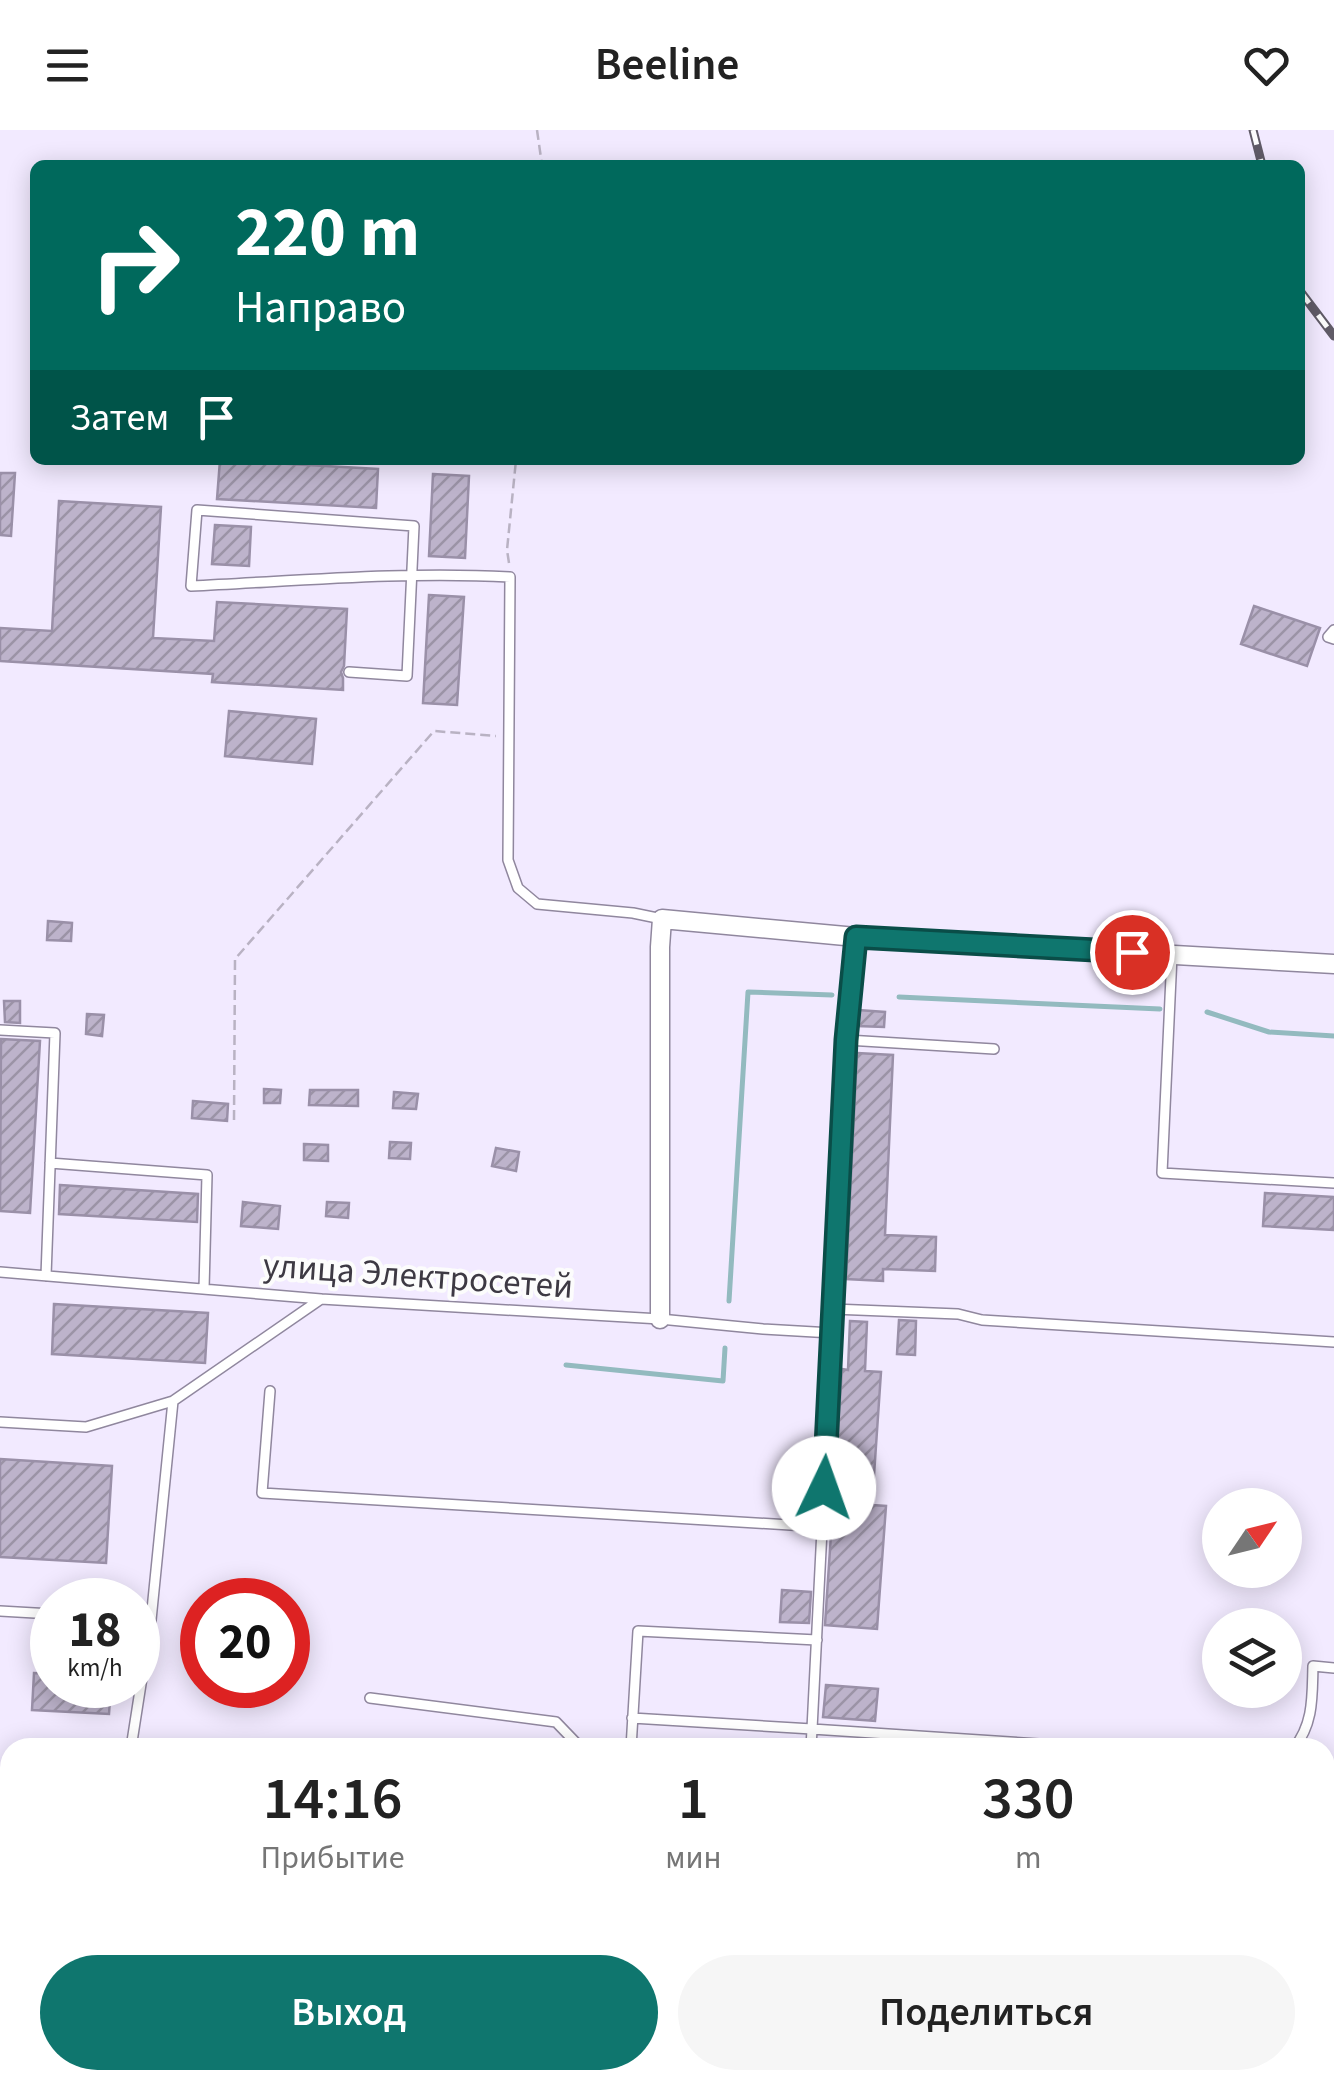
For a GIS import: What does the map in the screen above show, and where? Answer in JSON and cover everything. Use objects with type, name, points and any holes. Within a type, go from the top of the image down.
[{"type":"street","points":[[660,1319],[662,919],[856,937],[1334,964]]},
{"type":"lane","points":[[349,672],[407,676],[411,576],[414,526],[197,510],[191,586],[411,576],[464,574],[510,576],[508,860],[518,888],[537,904],[662,919]]},
{"type":"lane","points":[[1334,630],[1328,637],[1334,639]]},
{"type":"lane","points":[[812,1738],[846,1040],[856,937]]},
{"type":"lane","points":[[1172,954],[1162,1173],[1334,1182]]},
{"type":"lane","points":[[0,1030],[55,1034],[46,1276]]},
{"type":"lane","points":[[846,1040],[994,1049]]},
{"type":"lane","points":[[50,1164],[207,1174],[204,1289]]},
{"type":"lane","name":"улица Электросетей","points":[[0,1272],[321,1299],[832,1333]]},
{"type":"lane","points":[[0,1422],[86,1427],[174,1400],[321,1299]]},
{"type":"lane","points":[[833,1309],[958,1314],[982,1320],[1334,1342]]},
{"type":"lane","points":[[270,1391],[262,1492],[822,1527]]},
{"type":"lane","points":[[155,1578],[174,1400]]},
{"type":"lane","points":[[0,1610],[30,1612]]},
{"type":"lane","points":[[631,1738],[638,1631],[816,1640]]},
{"type":"lane","points":[[1302,1738],[1311,1713],[1313,1666],[1334,1668]]},
{"type":"lane","points":[[370,1698],[556,1722],[571,1738]]},
{"type":"lane","points":[[133,1738],[138,1708]]},
{"type":"lane","points":[[632,1718],[949,1738]]},
{"type":"path","points":[[537,130],[541,160]]},
{"type":"path","points":[[510,576],[508,550],[516,465]]},
{"type":"path","points":[[234,1120],[235,959],[434,731],[508,738]]},
{"type":"building","points":[[220,465],[378,469],[376,508],[217,499]]},
{"type":"building","points":[[0,473],[15,473],[11,536],[0,535]]},
{"type":"building","points":[[433,474],[469,476],[465,558],[429,556]]},
{"type":"building","points":[[59,501],[161,507],[153,638],[214,641],[217,602],[347,609],[343,690],[212,682],[213,674],[0,661],[0,628],[52,631]]},
{"type":"building","points":[[215,525],[251,527],[249,566],[212,564]]},
{"type":"building","points":[[429,595],[464,597],[457,705],[423,703]]},
{"type":"building","points":[[1254,606],[1320,628],[1307,666],[1241,644]]},
{"type":"building","points":[[229,711],[316,719],[312,764],[225,756]]},
{"type":"building","points":[[48,921],[72,923],[71,941],[47,940]]},
{"type":"building","points":[[4,1001],[20,1001],[20,1023],[5,1022]]},
{"type":"building","points":[[858,1010],[885,1012],[884,1027],[857,1026]]},
{"type":"building","points":[[87,1014],[104,1015],[102,1036],[86,1034]]},
{"type":"building","points":[[1,1039],[40,1041],[30,1213],[0,1211]]},
{"type":"building","points":[[857,1053],[893,1055],[885,1235],[936,1237],[935,1271],[883,1269],[883,1281],[846,1279]]},
{"type":"building","points":[[264,1089],[281,1090],[280,1103],[264,1103]]},
{"type":"building","points":[[310,1090],[358,1090],[358,1106],[309,1105]]},
{"type":"building","points":[[394,1092],[418,1094],[416,1109],[393,1108]]},
{"type":"building","points":[[193,1101],[228,1104],[227,1121],[192,1118]]},
{"type":"building","points":[[390,1142],[411,1143],[410,1159],[389,1158]]},
{"type":"building","points":[[304,1144],[328,1145],[328,1161],[304,1160]]},
{"type":"building","points":[[496,1148],[519,1152],[516,1171],[492,1166]]},
{"type":"building","points":[[60,1185],[198,1194],[197,1222],[59,1214]]},
{"type":"building","points":[[1265,1193],[1334,1197],[1334,1230],[1263,1226]]},
{"type":"building","points":[[243,1202],[280,1206],[278,1229],[241,1226]]},
{"type":"building","points":[[327,1202],[349,1203],[348,1218],[326,1216]]},
{"type":"building","points":[[54,1304],[208,1313],[205,1363],[52,1354]]},
{"type":"building","points":[[899,1320],[916,1321],[915,1355],[897,1354]]},
{"type":"building","points":[[850,1321],[867,1322],[865,1371],[881,1372],[872,1505],[886,1506],[877,1629],[825,1625],[842,1369],[848,1370]]},
{"type":"building","points":[[0,1459],[112,1466],[106,1563],[0,1557]]},
{"type":"building","points":[[782,1590],[811,1592],[809,1623],[780,1622]]},
{"type":"building","points":[[826,1685],[878,1689],[875,1721],[823,1717]]},
{"type":"building","points":[[32,1708],[109,1708],[109,1714]]},
{"type":"waterway","points":[[729,1301],[748,992],[832,995]]},
{"type":"waterway","points":[[899,997],[1160,1009]]},
{"type":"waterway","points":[[1207,1012],[1269,1032],[1334,1036]]},
{"type":"waterway","points":[[566,1365],[723,1381],[725,1348]]},
{"type":"railway","points":[[1253,130],[1261,160]]},
{"type":"railway","points":[[1305,298],[1334,336]]},
{"type":"route","points":[[824,1488],[846,1040],[856,937],[1132,952]]}]
